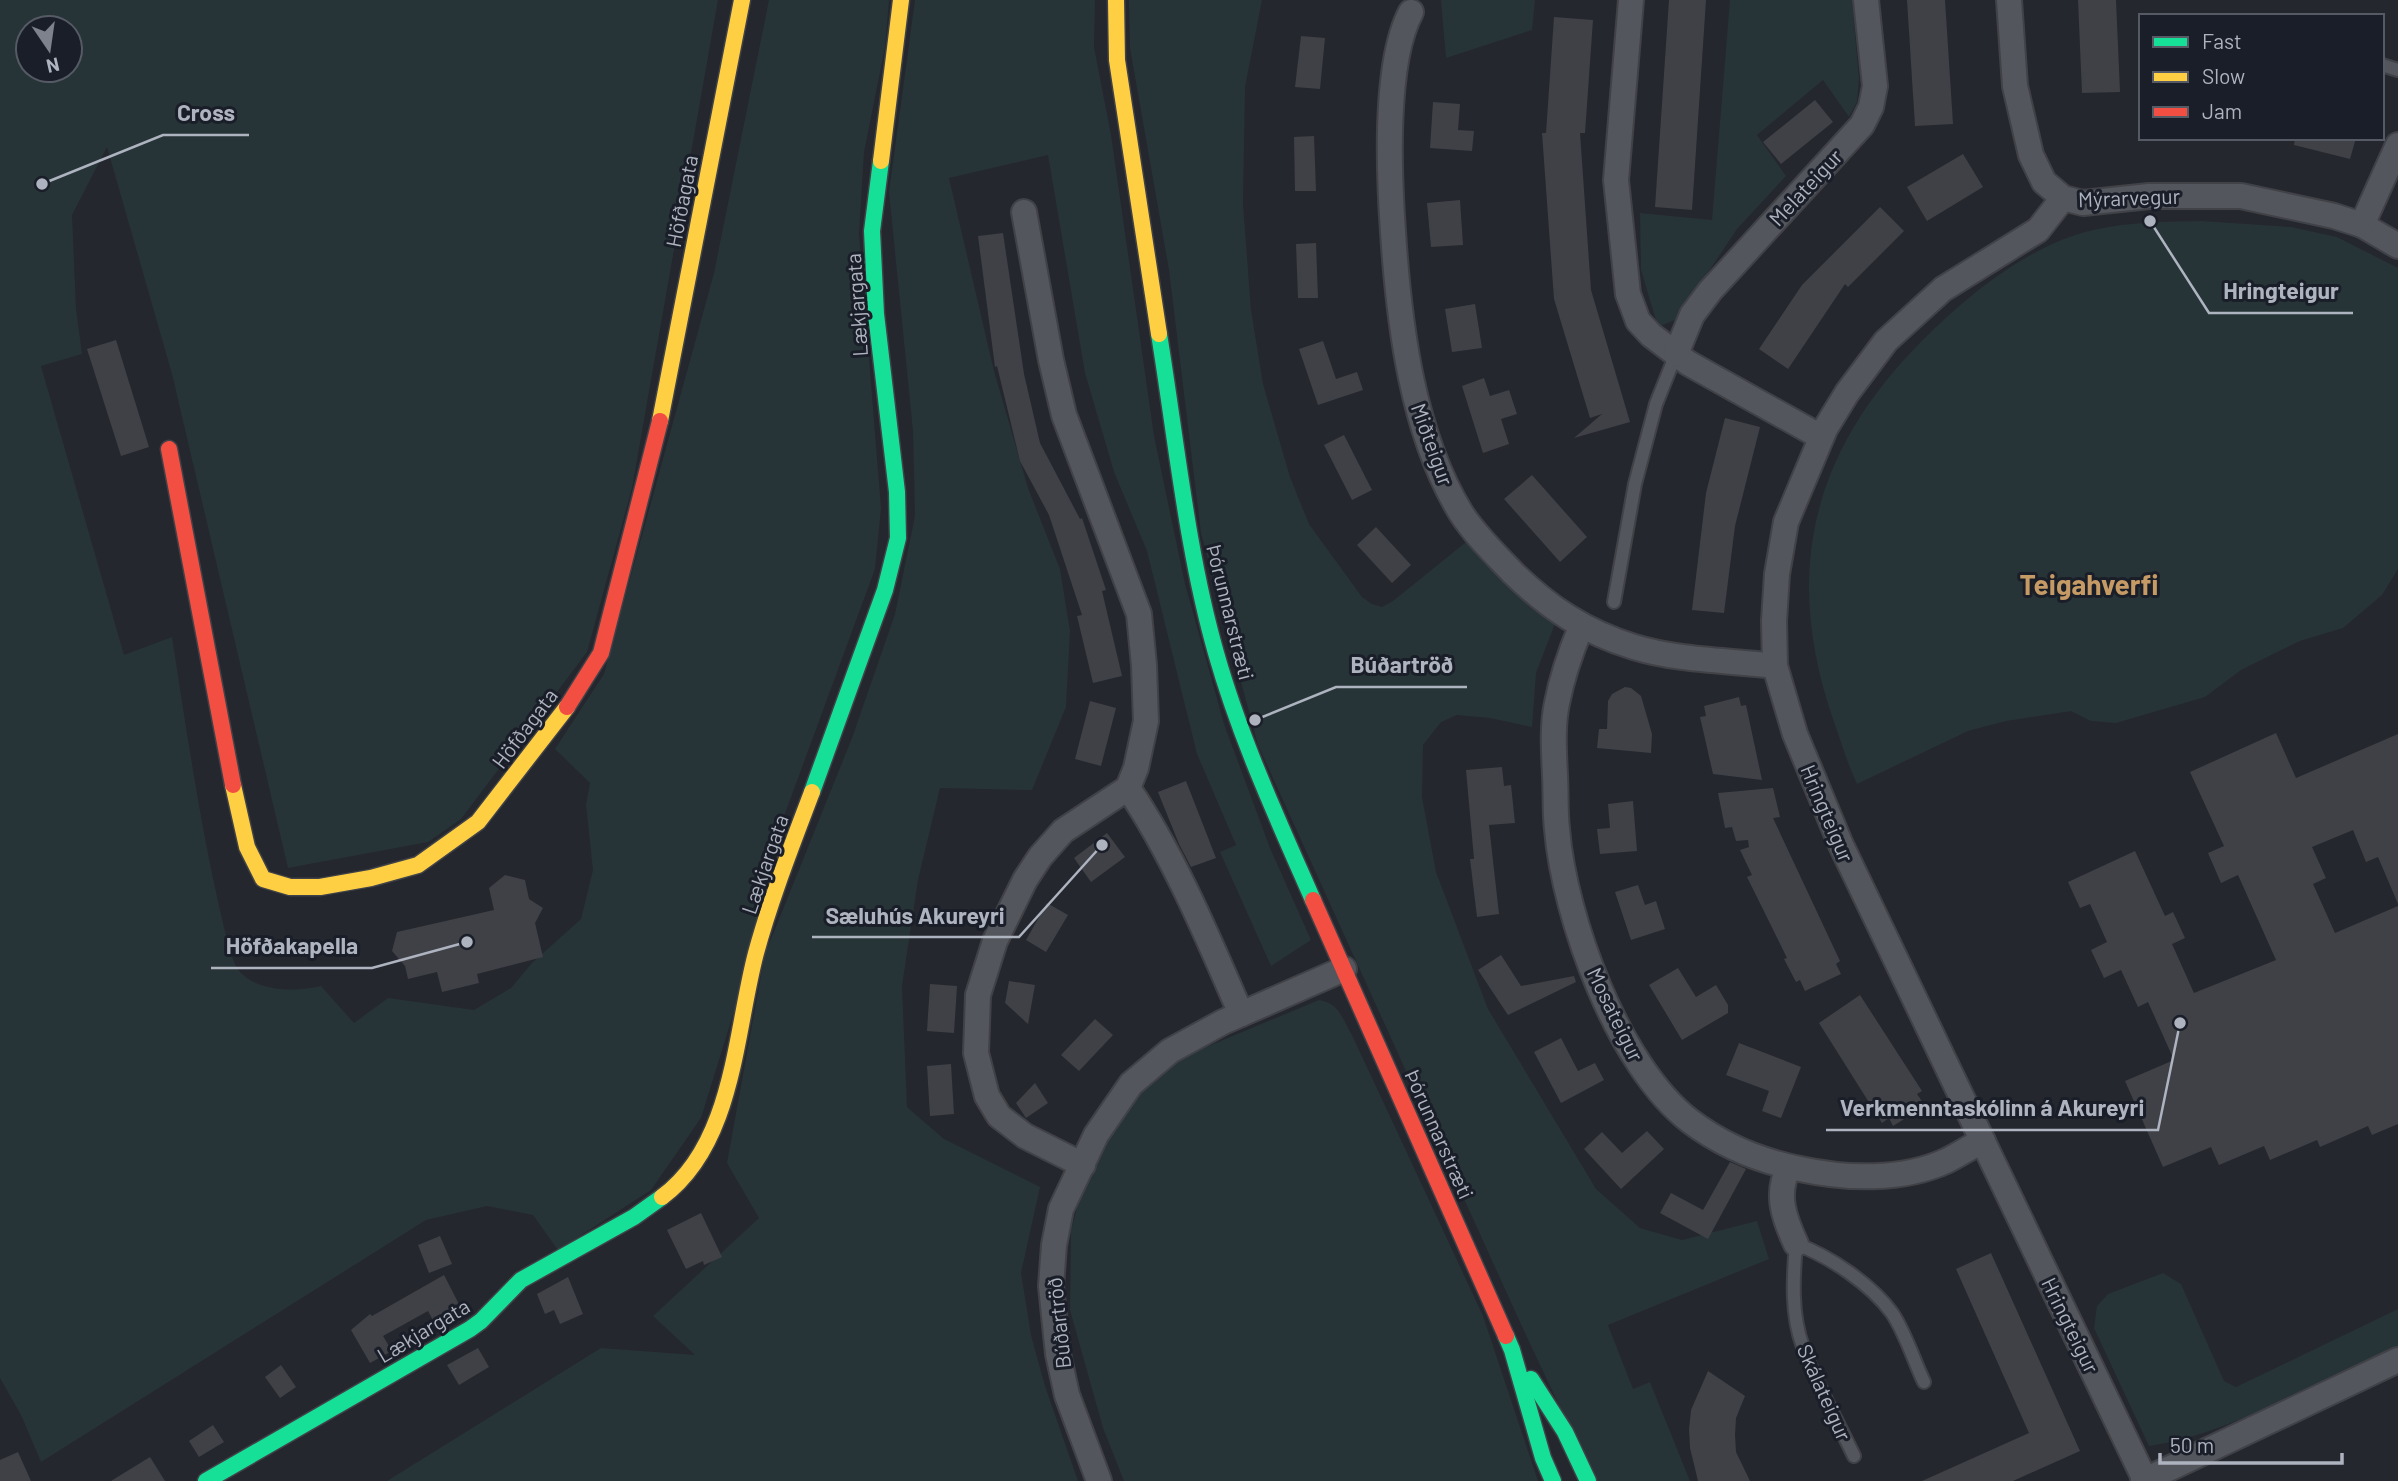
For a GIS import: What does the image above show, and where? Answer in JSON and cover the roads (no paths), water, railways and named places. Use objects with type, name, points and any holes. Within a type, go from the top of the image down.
[{"type":"street","name":"Höfðagata","points":[[169,449],[239,817],[247,847],[263,879],[290,887],[320,887],[370,878],[418,865],[478,822],[562,716],[601,653],[658,433],[742,0]]},
{"type":"street","name":"Lækjargata","points":[[206,1481],[470,1329],[521,1280],[652,1205],[667,1194],[693,1164],[716,1125],[730,1079],[756,953],[785,865],[885,590],[898,538],[897,492],[876,314],[872,231],[901,0]]},
{"type":"street","name":"Þórunnarstræti","points":[[1116,0],[1117,60],[1127,135],[1198,578],[1216,654],[1267,794],[1512,1350],[1542,1458],[1553,1481]]},
{"type":"street","points":[[1630,0],[1616,180],[1628,294],[1638,321],[1676,354],[1821,437]]},
{"type":"street","name":"Melateigur","points":[[1676,354],[1692,315],[1710,290],[1862,125],[1871,107],[1875,86],[1866,0]]},
{"type":"street","name":"Mýrarvegur","points":[[2009,0],[2015,86],[2031,155],[2044,182],[2063,198],[2083,203],[2149,196],[2241,196],[2299,207],[2362,225],[2398,246]]},
{"type":"street","name":"Miðteigur","points":[[1412,12],[1404,26],[1395,62],[1390,191],[1396,282],[1414,389],[1441,474],[1462,514],[1490,550],[1526,585],[1581,627],[1631,646],[1670,656],[1775,666]]},
{"type":"street","points":[[2362,225],[2398,145]]},
{"type":"street","name":"Hringteigur","points":[[2063,198],[2038,230],[1943,289],[1886,341],[1847,393],[1821,437],[1786,522],[1777,574],[1775,666],[1795,734],[1841,845],[2144,1480]]},
{"type":"street","points":[[1024,212],[1051,360],[1065,415],[1139,614],[1146,721],[1136,768],[1128,788],[1063,831],[1040,857],[1025,880],[995,941],[978,995],[976,1053],[987,1096],[999,1116],[1026,1136],[1083,1164]]},
{"type":"street","name":"Mosateigur","points":[[1581,627],[1557,703],[1554,760],[1557,831],[1569,899],[1603,998],[1627,1047],[1654,1085],[1689,1121],[1726,1144],[1763,1161],[1823,1174],[1860,1177],[1904,1173],[1944,1162],[1983,1140]]},
{"type":"street","points":[[1128,788],[1145,812],[1212,947],[1241,1014]]},
{"type":"street","name":"Búðartröð","points":[[1099,1481],[1067,1395],[1058,1354],[1051,1286],[1054,1245],[1061,1209],[1096,1135],[1131,1084],[1170,1051],[1241,1014],[1344,969]]},
{"type":"street","name":"Skálateigur","points":[[1789,1167],[1783,1179],[1781,1196],[1783,1217],[1796,1244]]},
{"type":"street","name":"Þórunnarstræti","points":[[1512,1350],[1565,1432],[1588,1481]]},
{"type":"street","points":[[2144,1480],[2398,1360]]},
{"type":"lane","name":"Melateigur","points":[[1614,602],[1635,484],[1656,404],[1676,354]]},
{"type":"lane","points":[[1796,1244],[1826,1256],[1874,1293],[1892,1314],[1924,1382]]},
{"type":"lane","name":"Skálateigur","points":[[1796,1244],[1793,1273],[1795,1312],[1802,1347],[1854,1457]]},
{"type":"place","name":"Cross","points":[[42,184]]},
{"type":"place","name":"Hringteigur","points":[[2150,221]]},
{"type":"place","name":"Búðartröð","points":[[1255,720]]},
{"type":"place","name":"Sæluhús Akureyri","points":[[1102,845]]},
{"type":"place","name":"Höfðakapella","points":[[467,942]]},
{"type":"place","name":"Verkmenntaskólinn á Akureyri","points":[[2180,1023]]},
{"type":"district","name":"Teigahverfi","points":[[2089,584]]}]
